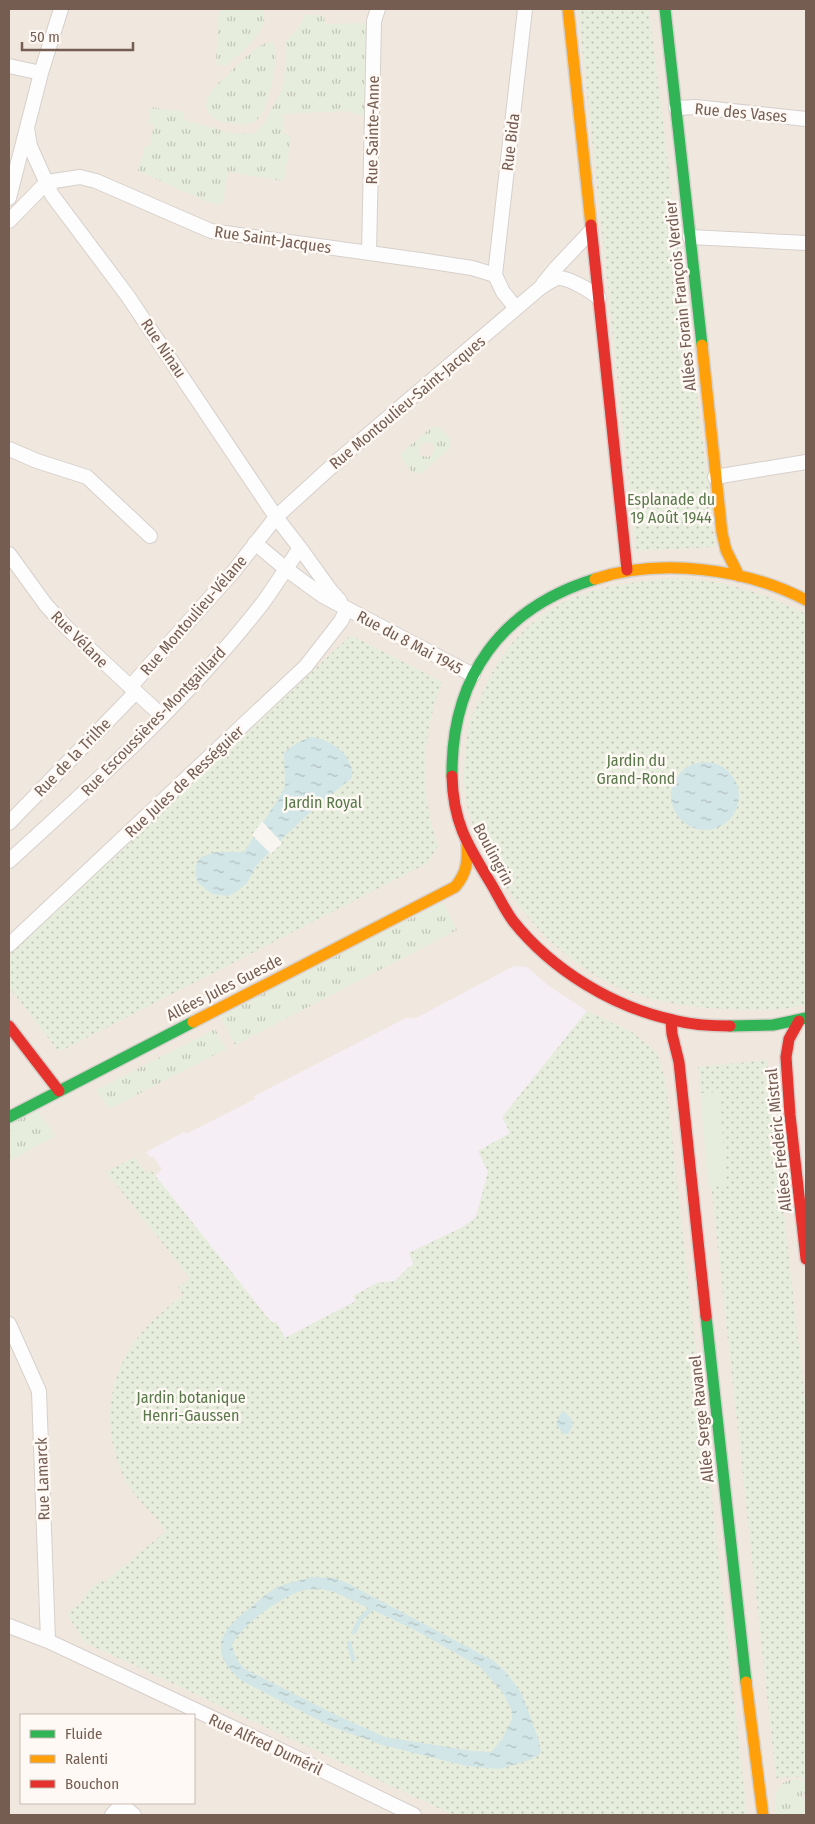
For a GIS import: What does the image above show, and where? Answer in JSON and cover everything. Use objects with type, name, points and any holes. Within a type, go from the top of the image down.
[{"type":"main road","points":[[568,9],[627,570]]},
{"type":"main road","name":"Allées Forain François Verdier","points":[[666,9],[723,541],[730,560],[739,576]]},
{"type":"main road","name":"Boulingrin","points":[[803,1020],[761,1026],[721,1026],[671,1020],[622,1004],[564,970],[529,939],[513,921],[467,844],[458,818],[452,774],[453,738],[460,710],[473,675],[482,658],[502,634],[539,603],[593,579],[627,570],[664,568],[704,569],[739,576],[788,590],[806,600]]},
{"type":"main road","points":[[455,887],[465,876],[468,866],[467,844]]},
{"type":"main road","name":"Allées Jules Guesde","points":[[9,1117],[455,887],[476,889],[501,903]]},
{"type":"main road","name":"Allée Serge Ravanel","points":[[671,1020],[672,1034],[679,1062],[737,1611],[763,1815]]},
{"type":"main road","name":"Allées Frédéric Mistral","points":[[803,1020],[789,1040],[786,1057],[790,1115],[804,1222],[806,1259]]},
{"type":"main road","points":[[9,1026],[59,1092]]},
{"type":"street","points":[[9,198],[41,73],[62,9]]},
{"type":"street","name":"Rue Sainte-Anne","points":[[369,253],[374,22],[378,9]]},
{"type":"street","name":"Rue Bida","points":[[495,275],[525,9]]},
{"type":"street","points":[[9,66],[41,73]]},
{"type":"street","name":"Rue des Vases","points":[[676,108],[696,107],[806,119]]},
{"type":"street","name":"Rue Ninau","points":[[27,128],[30,146],[52,194],[128,295],[276,517],[330,591],[347,608]]},
{"type":"street","name":"Rue Saint-Jacques","points":[[47,182],[80,177],[211,231],[472,268],[495,275]]},
{"type":"street","points":[[9,221],[47,182]]},
{"type":"street","name":"Rue Montoulieu-Saint-Jacques","points":[[540,288],[591,231]]},
{"type":"street","points":[[690,237],[806,243]]},
{"type":"street","points":[[495,275],[503,292],[516,308]]},
{"type":"street","name":"Rue Montoulieu-Saint-Jacques","points":[[255,543],[276,517],[341,458],[540,288],[552,280],[562,279],[590,290],[599,298]]},
{"type":"street","points":[[9,448],[37,461],[88,477],[150,536]]},
{"type":"street","points":[[715,477],[806,462]]},
{"type":"street","name":"Rue du 8 Mai 1945","points":[[255,543],[323,596],[473,675]]},
{"type":"street","name":"Rue Montoulieu-Vélane","points":[[133,689],[234,571],[255,543]]},
{"type":"street","name":"Rue Escoussières-Montgaillard","points":[[9,861],[70,806],[162,716],[229,644],[262,603],[300,548]]},
{"type":"street","name":"Rue Vélane","points":[[9,554],[46,605],[80,640],[162,716]]},
{"type":"street","name":"Rue Jules de Rességuier","points":[[9,944],[306,666],[341,621],[347,608]]},
{"type":"street","name":"Rue de la Trilhe","points":[[9,823],[133,689]]},
{"type":"street","name":"Rue Lamarck","points":[[9,1324],[39,1391],[48,1641]]},
{"type":"street","name":"Rue Alfred Duméril","points":[[9,1626],[48,1641],[193,1714]]},
{"type":"street","name":"Rue Alfred Duméril","points":[[197,1716],[414,1815]]},
{"type":"street","points":[[112,1815],[121,1804]]},
{"type":"street","points":[[123,1804],[134,1815]]},
{"type":"shaded area","points":[[9,9],[806,9],[806,1815],[9,1815]]},
{"type":"shaded area","points":[[514,966],[527,967],[549,986],[587,1011],[503,1117],[510,1133],[488,1172],[476,1217],[463,1227],[409,1253],[414,1264],[395,1281],[377,1283],[354,1297],[356,1301],[285,1338],[276,1322],[273,1323],[267,1317],[155,1176],[162,1169],[153,1156],[150,1157],[146,1152],[255,1099],[254,1096],[406,1018],[416,1018]]},
{"type":"green space","points":[[222,9],[262,9],[264,16],[263,24],[254,40],[228,65],[218,66],[216,62],[218,16]]},
{"type":"green space","name":"Esplanade du 19 Août 1944","points":[[578,9],[649,9],[716,547],[636,551]]},
{"type":"green space","points":[[304,14],[324,16],[325,24],[368,23],[368,117],[345,111],[284,114],[284,133],[291,137],[284,181],[228,172],[222,205],[210,203],[138,171],[145,146],[150,146],[154,124],[148,123],[151,107],[184,112],[184,120],[228,132],[248,134],[256,132],[263,125],[281,91],[284,78],[286,42],[302,22]]},
{"type":"green space","points":[[269,42],[273,43],[275,48],[275,67],[269,96],[257,120],[252,123],[236,124],[227,123],[212,116],[207,111],[206,101],[212,90],[251,52]]},
{"type":"green space","points":[[433,426],[441,428],[451,440],[450,448],[421,473],[413,473],[402,460],[401,453]],"holes":[[[427,442],[434,445],[433,453],[429,457],[420,456],[419,447],[422,444]]]},
{"type":"green space","name":"Jardin du Grand-Rond","points":[[672,578],[707,581],[741,588],[758,593],[806,614],[806,1005],[767,1010],[697,1007],[649,998],[605,981],[586,970],[552,943],[523,911],[498,875],[470,816],[466,801],[464,764],[470,721],[491,674],[511,645],[536,620],[551,609],[583,594],[616,585]]},
{"type":"green space","name":"Jardin Royal","points":[[351,635],[442,682],[435,703],[426,744],[425,784],[432,825],[438,846],[428,863],[59,1052],[9,987],[9,955]]},
{"type":"green space","points":[[443,902],[457,930],[235,1045],[220,1016]]},
{"type":"green space","name":"Jardin botanique Henri-Gaussen","points":[[587,1011],[632,1032],[657,1052],[666,1082],[747,1815],[453,1815],[84,1642],[67,1614],[102,1579],[104,1582],[165,1532],[157,1519],[132,1491],[121,1472],[114,1451],[110,1409],[120,1368],[130,1349],[152,1321],[183,1295],[178,1287],[190,1278],[106,1172],[135,1157],[146,1173],[151,1170],[267,1317],[273,1323],[276,1322],[285,1338],[356,1301],[353,1296],[377,1283],[395,1281],[414,1264],[409,1253],[463,1227],[476,1217],[488,1172],[478,1151],[510,1133],[502,1117]]},
{"type":"green space","points":[[215,1029],[226,1049],[109,1109],[96,1090]]},
{"type":"green space","points":[[767,1060],[806,1410],[806,1780],[801,1777],[776,1778],[698,1067]]},
{"type":"green space","points":[[719,1092],[727,1186],[708,1187],[700,1093]]},
{"type":"green space","points":[[36,1110],[56,1136],[9,1161],[9,1123]]},
{"type":"green space","points":[[796,1779],[806,1782],[806,1793],[802,1794],[806,1815],[776,1815],[775,1796],[779,1787],[783,1783]]},
{"type":"water","points":[[311,737],[319,738],[334,745],[346,756],[352,770],[352,778],[319,804],[285,836],[256,866],[247,883],[228,896],[212,894],[197,882],[195,874],[197,861],[201,857],[216,852],[244,852],[282,793],[285,785],[284,753],[296,744]]},
{"type":"water","points":[[705,762],[718,765],[729,772],[736,783],[739,796],[736,809],[729,820],[718,827],[705,830],[692,827],[681,820],[674,809],[671,796],[674,783],[681,772],[692,765]]},
{"type":"water","points":[[561,1412],[565,1412],[572,1422],[568,1434],[563,1434],[556,1424]]},
{"type":"water","points":[[311,1577],[335,1578],[345,1582],[494,1661],[506,1672],[522,1694],[539,1741],[541,1752],[539,1755],[530,1760],[499,1769],[466,1766],[382,1745],[332,1727],[242,1681],[224,1661],[221,1642],[225,1634],[239,1617],[274,1589]],"holes":[[[321,1589],[334,1592],[413,1629],[480,1667],[503,1693],[512,1711],[512,1719],[502,1739],[491,1752],[472,1751],[385,1737],[336,1715],[245,1669],[240,1663],[235,1655],[232,1644],[245,1628],[263,1613],[282,1600],[301,1591]]]},
{"type":"pier","points":[[262,821],[282,843],[271,854],[252,835]]},
{"type":"waterway","points":[[354,1632],[360,1619],[371,1609]]},
{"type":"waterway","points":[[349,1643],[353,1659]]},
{"type":"traffic: fast","points":[[665,9],[702,345]]},
{"type":"traffic: fast","points":[[452,776],[454,740],[461,708],[472,678],[488,651],[508,628],[533,608],[562,592],[595,579]]},
{"type":"traffic: fast","points":[[730,1026],[773,1025],[806,1018]]},
{"type":"traffic: fast","points":[[9,1117],[193,1022]]},
{"type":"traffic: fast","points":[[706,1316],[746,1682]]},
{"type":"traffic: slow","points":[[568,9],[591,225]]},
{"type":"traffic: slow","points":[[702,345],[722,533],[726,550],[739,576]]},
{"type":"traffic: slow","points":[[595,579],[647,569],[702,570],[756,580],[806,600]]},
{"type":"traffic: slow","points":[[193,1022],[455,887],[466,867],[467,844]]},
{"type":"traffic: slow","points":[[746,1682],[763,1815]]},
{"type":"traffic: jam","points":[[591,225],[627,570]]},
{"type":"traffic: jam","points":[[452,776],[458,820],[474,856],[513,921],[546,955],[585,984],[628,1006],[680,1022],[730,1026]]},
{"type":"traffic: jam","points":[[671,1020],[672,1034],[679,1062],[706,1316]]},
{"type":"traffic: jam","points":[[799,1021],[789,1039],[786,1057],[790,1115],[806,1259]]},
{"type":"traffic: jam","points":[[9,1026],[59,1091]]}]
